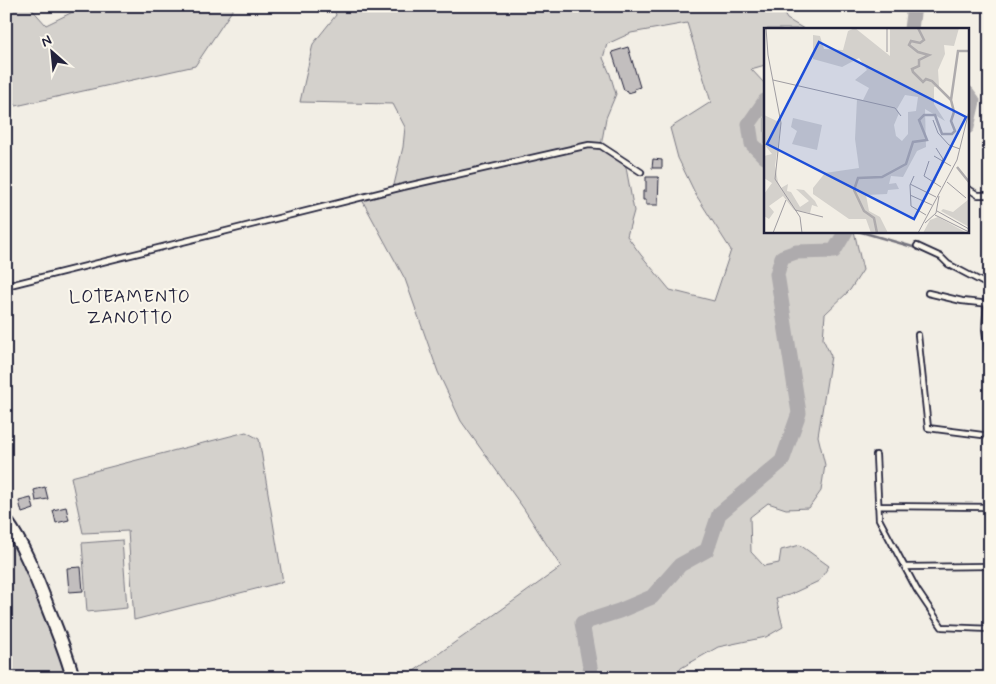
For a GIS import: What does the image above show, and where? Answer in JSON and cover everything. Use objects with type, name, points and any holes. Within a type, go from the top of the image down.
[{"type":"street","points":[[6,521],[17,535],[37,579],[61,639],[73,678]]},
{"type":"lane","points":[[6,286],[403,187],[589,145],[601,146],[641,172]]},
{"type":"lane","points":[[968,189],[978,195],[990,195]]},
{"type":"lane","points":[[917,246],[941,257],[948,264],[989,286],[985,329],[990,366]]},
{"type":"lane","points":[[928,293],[962,301],[988,304]]},
{"type":"lane","points":[[918,335],[928,428],[990,436]]},
{"type":"lane","points":[[876,454],[880,519],[917,590],[942,627],[990,629]]},
{"type":"lane","points":[[878,506],[990,507]]},
{"type":"lane","points":[[906,567],[990,566]]},
{"type":"shaded area","points":[[6,6],[29,6],[46,25],[85,6],[235,6],[195,66],[16,106],[6,86]]},
{"type":"shaded area","points":[[333,6],[779,6],[787,19],[802,28],[764,28],[764,65],[751,69],[764,83],[764,232],[854,232],[863,270],[850,290],[825,314],[823,339],[831,356],[818,436],[825,465],[821,491],[809,508],[786,509],[768,503],[750,517],[751,552],[764,566],[779,563],[781,550],[800,545],[829,566],[819,581],[789,595],[776,598],[783,627],[766,637],[718,647],[681,668],[675,678],[404,678],[561,567],[524,509],[461,421],[438,372],[405,279],[361,198],[393,189],[403,147],[405,127],[393,104],[300,102],[313,44],[336,15]],"holes":[[[687,23],[711,102],[670,128],[678,158],[696,195],[731,250],[714,301],[670,290],[627,236],[634,211],[625,162],[601,146],[606,118],[616,94],[603,58],[607,44],[631,33]]]},
{"type":"shaded area","points":[[246,432],[259,439],[283,582],[134,620],[128,531],[83,533],[71,477]]},
{"type":"shaded area","points":[[17,535],[73,678],[6,678],[6,536]]},
{"type":"shaded area","points":[[122,540],[127,608],[87,612],[82,543]]},
{"type":"building","points":[[628,47],[640,87],[628,93],[624,90],[612,52]]},
{"type":"building","points":[[653,159],[662,160],[662,168],[652,168]]},
{"type":"building","points":[[646,177],[659,177],[658,205],[646,205],[646,200],[643,200],[643,191],[646,191]]},
{"type":"building","points":[[45,487],[48,499],[36,501],[34,490]]},
{"type":"building","points":[[31,498],[34,509],[22,513],[19,501]]},
{"type":"building","points":[[66,507],[69,520],[56,523],[53,510]]},
{"type":"building","points":[[81,567],[83,591],[69,592],[67,568]]},
{"type":"waterway","points":[[911,28],[914,6]]},
{"type":"waterway","points":[[968,94],[973,101],[968,123]]},
{"type":"waterway","points":[[764,102],[749,124],[752,144],[764,156]]},
{"type":"waterway","points":[[592,678],[582,623],[619,611],[652,597],[680,565],[707,550],[719,514],[782,461],[799,413],[777,274],[782,257],[796,252],[834,251],[845,232]]},
{"type":"waterway","points":[[861,232],[928,253]]},
{"type":"district","name":"LOTEAMENTO ZANOTTO","points":[[130,306]]}]
